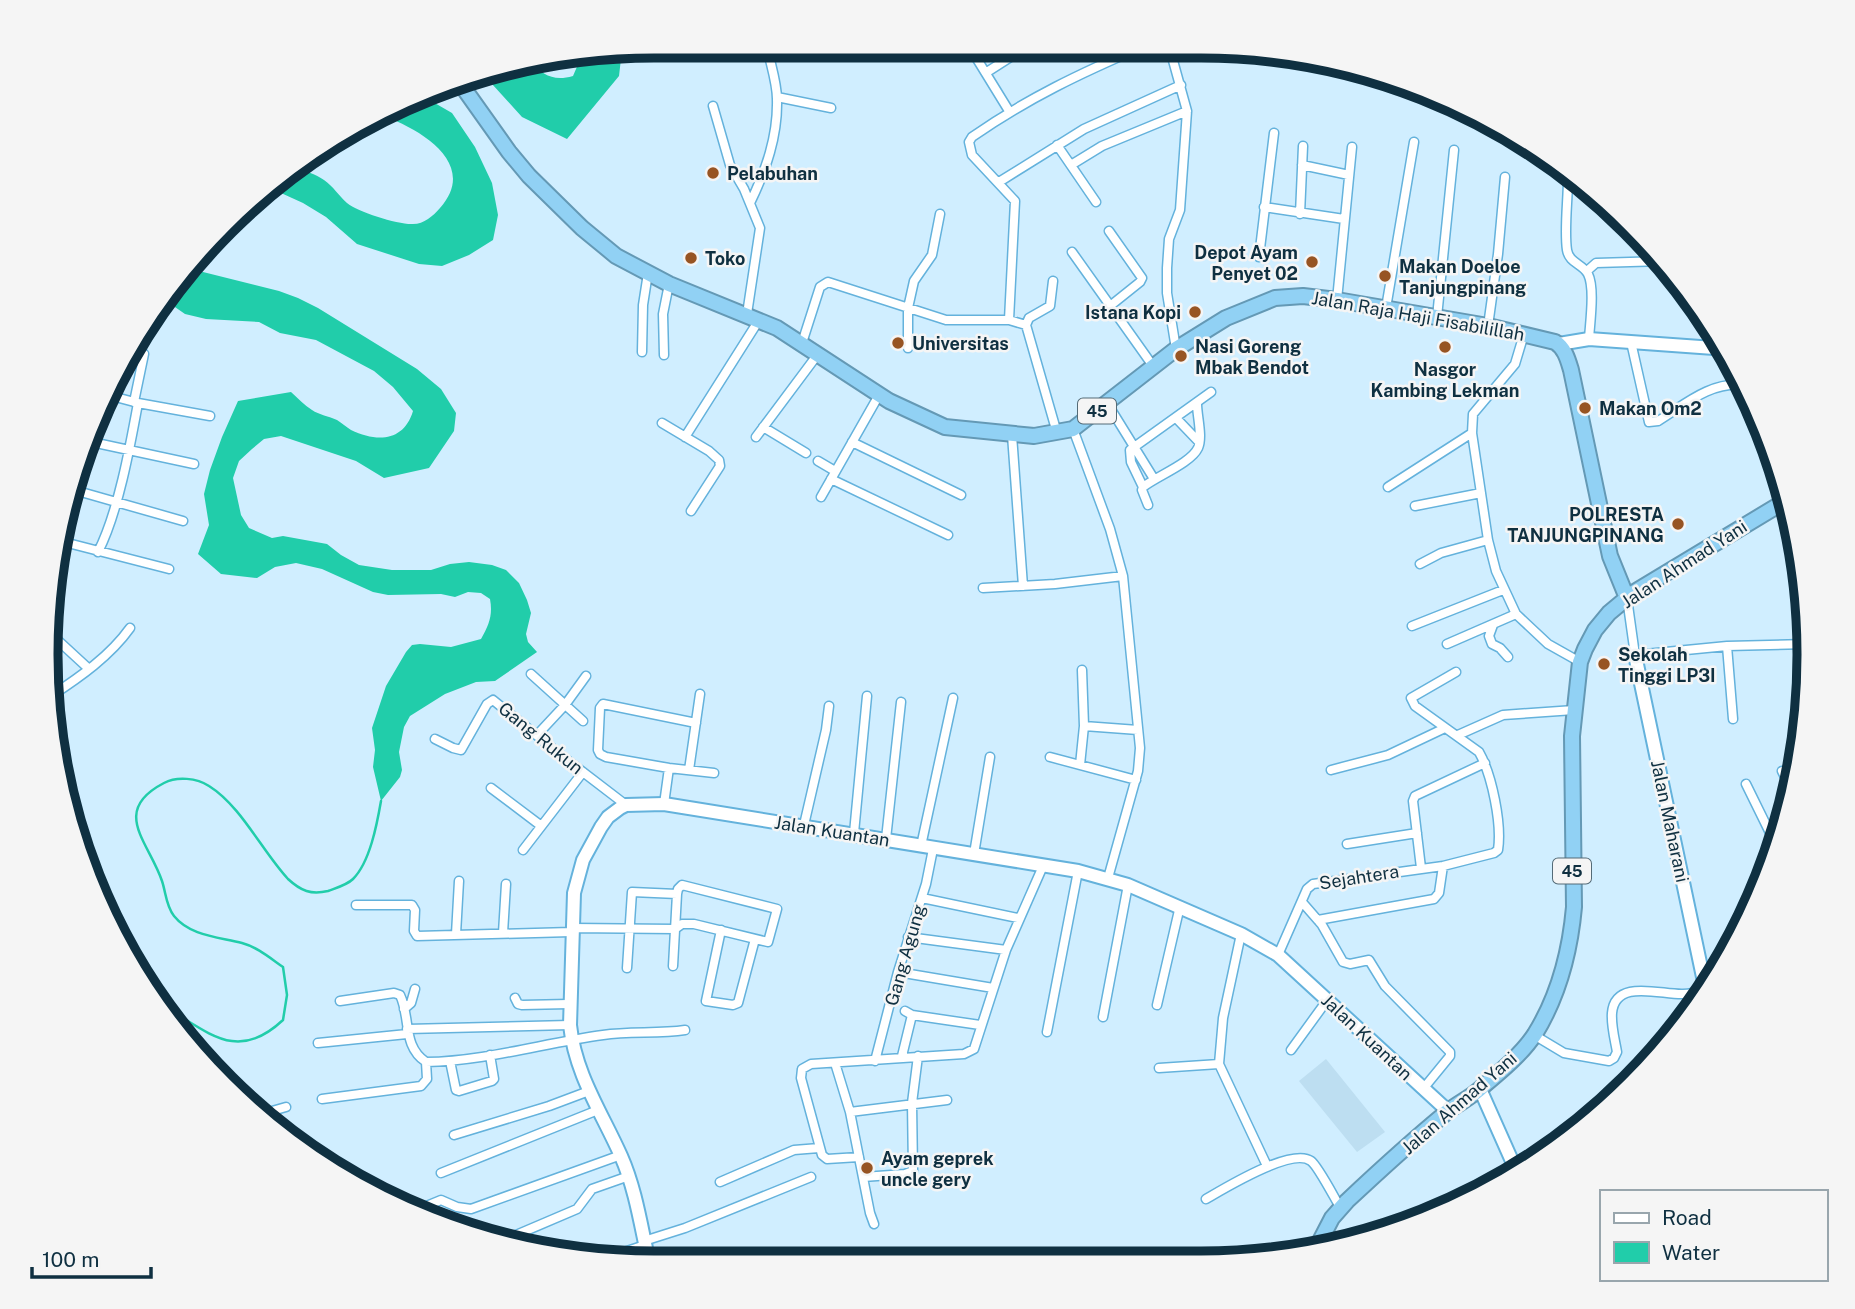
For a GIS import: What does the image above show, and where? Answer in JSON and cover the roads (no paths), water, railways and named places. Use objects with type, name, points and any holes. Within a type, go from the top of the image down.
[{"type":"highway","name":"Jalan Raja Haji Fisabilillah","points":[[464,89],[509,152],[539,186],[582,228],[616,256],[669,284],[753,317],[802,344],[903,409],[945,427],[1012,435],[1057,433],[1073,429],[1176,349],[1226,318],[1275,298],[1303,296],[1337,300],[1488,326],[1559,344]]},
{"type":"highway","points":[[1559,344],[1571,370],[1610,556],[1627,598]]},
{"type":"highway","name":"Jalan Ahmad Yani","points":[[1320,1239],[1340,1208],[1448,1111],[1480,1089],[1534,1035],[1563,974],[1571,939],[1574,907],[1574,710],[1580,662],[1595,630],[1627,598],[1778,505]]},
{"type":"street","points":[[750,204],[769,160],[777,97],[769,58]]},
{"type":"street","points":[[977,58],[1009,111]]},
{"type":"street","points":[[987,72],[1009,58]]},
{"type":"street","points":[[1009,320],[1016,205],[1013,197],[970,152],[969,142],[972,137],[1009,111],[1060,82],[1116,58]]},
{"type":"street","points":[[1173,58],[1187,110],[1180,210],[1169,239],[1167,268],[1167,293],[1176,349]]},
{"type":"street","points":[[999,182],[1057,145],[1120,111],[1181,85]]},
{"type":"street","points":[[777,97],[831,108]]},
{"type":"street","points":[[685,437],[753,317],[759,224],[730,165],[713,106]]},
{"type":"street","points":[[1071,165],[1102,146],[1187,110]]},
{"type":"street","points":[[1259,257],[1274,133]]},
{"type":"street","points":[[1386,308],[1413,142]]},
{"type":"street","points":[[1057,145],[1096,202]]},
{"type":"street","points":[[1300,214],[1303,146]]},
{"type":"street","points":[[1337,300],[1352,147]]},
{"type":"street","points":[[1437,317],[1454,150]]},
{"type":"street","points":[[1302,165],[1349,175]]},
{"type":"street","points":[[1488,326],[1505,177]]},
{"type":"street","points":[[1568,184],[1567,251],[1576,264],[1587,271],[1590,278],[1589,339]]},
{"type":"street","points":[[1264,207],[1344,219]]},
{"type":"street","points":[[908,348],[908,308],[914,281],[932,255],[940,214]]},
{"type":"street","points":[[1109,231],[1142,278],[1110,306]]},
{"type":"street","points":[[1072,252],[1153,366]]},
{"type":"street","points":[[1587,271],[1596,263],[1649,261]]},
{"type":"street","points":[[642,352],[643,305],[648,273]]},
{"type":"street","points":[[1053,281],[1050,306],[1029,318],[1026,325],[1057,433]]},
{"type":"street","points":[[802,344],[820,287],[825,283],[836,283],[954,321],[1009,320],[1026,325]]},
{"type":"street","points":[[664,355],[663,314],[669,284]]},
{"type":"street","points":[[1524,334],[1515,364],[1475,409],[1472,433],[1488,540],[1503,590],[1516,614],[1548,644],[1580,662]]},
{"type":"street","points":[[1559,344],[1589,339],[1712,348]]},
{"type":"street","points":[[1631,342],[1650,422],[1658,421],[1706,390],[1733,386]]},
{"type":"street","points":[[98,552],[130,451],[144,354]]},
{"type":"street","points":[[756,437],[818,354]]},
{"type":"street","points":[[1148,505],[1129,455],[1133,446],[1211,392]]},
{"type":"street","points":[[821,497],[879,395]]},
{"type":"street","points":[[116,397],[210,416]]},
{"type":"street","points":[[1107,403],[1154,480]]},
{"type":"street","points":[[1143,487],[1197,450],[1197,404]]},
{"type":"street","points":[[1176,418],[1199,442]]},
{"type":"street","points":[[662,423],[717,458],[720,465],[691,512]]},
{"type":"street","points":[[762,427],[806,453]]},
{"type":"street","points":[[1073,429],[1110,529],[1123,576],[1140,748],[1136,780],[1108,878]]},
{"type":"street","points":[[1388,487],[1472,433]]},
{"type":"street","points":[[1012,435],[1023,586]]},
{"type":"street","points":[[852,442],[961,495]]},
{"type":"street","points":[[96,443],[194,464]]},
{"type":"street","points":[[818,461],[833,475],[948,535]]},
{"type":"street","points":[[80,492],[183,521]]},
{"type":"street","points":[[1415,506],[1480,493]]},
{"type":"street","points":[[1420,564],[1441,553],[1488,540]]},
{"type":"street","points":[[68,543],[169,569]]},
{"type":"street","points":[[983,588],[1123,576]]},
{"type":"street","points":[[1412,626],[1503,590]]},
{"type":"street","points":[[1627,598],[1635,655],[1727,646],[1797,644]]},
{"type":"street","points":[[1447,644],[1516,614]]},
{"type":"street","points":[[1493,625],[1489,636],[1492,644],[1508,657]]},
{"type":"street","points":[[59,690],[119,644],[130,628]]},
{"type":"street","points":[[58,641],[89,669]]},
{"type":"street","points":[[1727,646],[1733,719]]},
{"type":"street","name":"Jalan Maharani","points":[[1635,655],[1703,976]]},
{"type":"street","points":[[1080,765],[1084,726],[1083,670]]},
{"type":"street","points":[[1421,868],[1413,801],[1415,796],[1485,763],[1479,752],[1415,706],[1411,698],[1456,672]]},
{"type":"street","points":[[531,674],[583,721]]},
{"type":"street","points":[[537,735],[565,705],[586,676]]},
{"type":"street","points":[[689,770],[700,694]]},
{"type":"street","points":[[854,833],[867,696]]},
{"type":"street","name":"Gang Agung","points":[[875,1061],[908,937],[922,898],[927,848],[953,698]]},
{"type":"street","name":"Gang Rukun","points":[[435,739],[461,750],[487,704],[493,700],[626,805]]},
{"type":"street","points":[[886,839],[901,702]]},
{"type":"street","points":[[696,723],[606,703],[600,706],[600,754],[668,768],[714,773]]},
{"type":"street","points":[[804,825],[829,706]]},
{"type":"street","points":[[1458,735],[1503,715],[1574,710]]},
{"type":"street","points":[[1084,726],[1138,730]]},
{"type":"street","points":[[1331,770],[1388,755],[1445,728]]},
{"type":"street","points":[[974,854],[990,757]]},
{"type":"street","points":[[1050,757],[1136,780]]},
{"type":"street","name":"Sejahtera","points":[[1278,955],[1308,887],[1319,881],[1443,866],[1494,853],[1497,850],[1495,802],[1485,763]]},
{"type":"street","points":[[664,804],[668,768]]},
{"type":"street","points":[[1783,771],[1785,775]]},
{"type":"street","points":[[523,850],[583,772]]},
{"type":"street","points":[[1746,784],[1770,833]]},
{"type":"street","points":[[491,788],[540,825]]},
{"type":"street","name":"Jalan Kuantan","points":[[626,805],[664,804],[804,825],[927,848],[1078,871],[1128,885],[1241,934],[1278,955],[1448,1111]]},
{"type":"street","points":[[626,805],[608,817],[591,842],[583,860],[574,893],[569,1004],[571,1040],[589,1091],[621,1154],[629,1176],[647,1251]]},
{"type":"street","points":[[1347,844],[1417,833]]},
{"type":"street","points":[[859,1157],[823,1158],[801,1073],[807,1065],[970,1052],[976,1045],[980,1025],[1018,918],[1042,866]]},
{"type":"street","points":[[1318,920],[1434,899],[1439,893],[1443,866]]},
{"type":"street","points":[[1047,1032],[1078,871]]},
{"type":"street","points":[[456,934],[459,881]]},
{"type":"street","points":[[503,933],[506,884]]},
{"type":"street","points":[[356,905],[412,905],[415,910],[415,935],[676,929],[685,923],[769,941],[776,908],[682,885],[677,894],[676,929],[673,966]]},
{"type":"street","points":[[1103,1017],[1128,885]]},
{"type":"street","points":[[627,968],[632,892],[677,894]]},
{"type":"street","points":[[922,898],[1018,918]]},
{"type":"street","points":[[1302,902],[1318,920],[1343,962],[1350,964],[1369,960],[1385,986],[1450,1052],[1450,1056],[1423,1090]]},
{"type":"street","points":[[1157,1005],[1180,906]]},
{"type":"street","points":[[721,930],[706,1001],[733,1005],[737,1003],[755,939]]},
{"type":"street","points":[[1241,934],[1223,1018],[1219,1064],[1267,1166]]},
{"type":"street","points":[[908,937],[1006,950]]},
{"type":"street","points":[[898,972],[993,988]]},
{"type":"street","points":[[404,1009],[411,1003],[415,989]]},
{"type":"street","points":[[1534,1035],[1564,1053],[1609,1061],[1617,1052],[1612,1010],[1619,996],[1642,991],[1684,995],[1692,992]]},
{"type":"street","points":[[322,1100],[421,1086],[427,1079],[426,1062],[414,1051],[407,1031],[402,998],[398,994],[340,1001]]},
{"type":"street","points":[[515,998],[522,1005],[569,1004]]},
{"type":"street","points":[[1291,1050],[1328,999]]},
{"type":"street","points":[[902,1056],[909,1013],[980,1025]]},
{"type":"street","points":[[318,1044],[407,1031],[570,1025]]},
{"type":"street","points":[[426,1062],[490,1055],[607,1034],[661,1034],[685,1030]]},
{"type":"street","points":[[450,1061],[456,1090],[459,1091],[492,1082],[494,1079],[490,1055]]},
{"type":"street","points":[[863,1177],[912,1172],[912,1104],[918,1056]]},
{"type":"street","points":[[835,1063],[850,1112],[874,1224]]},
{"type":"street","points":[[1159,1068],[1219,1064]]},
{"type":"street","points":[[1480,1089],[1513,1163]]},
{"type":"street","points":[[454,1135],[550,1107],[589,1091]]},
{"type":"street","points":[[850,1112],[947,1100]]},
{"type":"street","points":[[270,1111],[286,1107]]},
{"type":"street","points":[[441,1173],[598,1110]]},
{"type":"street","points":[[720,1182],[794,1150],[819,1148]]},
{"type":"street","points":[[426,1206],[441,1200],[457,1207],[471,1209],[621,1154]]},
{"type":"street","points":[[1206,1199],[1267,1166],[1294,1160],[1310,1160],[1340,1208]]},
{"type":"street","points":[[516,1235],[577,1209],[592,1189],[629,1176]]},
{"type":"street","points":[[626,1250],[811,1177]]},
{"type":"water","points":[[621,59],[619,76],[567,139],[522,117],[489,81],[538,69],[559,78],[573,76],[579,63]]},
{"type":"water","points":[[431,101],[452,113],[475,147],[492,183],[498,215],[493,240],[469,255],[442,266],[419,264],[357,244],[326,217],[278,192],[305,171],[321,178],[347,203],[360,210],[398,222],[417,224],[425,221],[440,208],[450,192],[453,177],[449,163],[441,151],[429,140],[391,119]]},
{"type":"water","points":[[198,271],[298,298],[417,369],[441,389],[456,413],[454,431],[429,468],[384,478],[356,461],[281,436],[264,439],[239,461],[233,478],[241,515],[249,528],[272,538],[283,536],[327,544],[359,565],[392,570],[431,570],[469,562],[492,565],[506,570],[519,583],[527,600],[531,613],[526,634],[528,642],[537,652],[495,681],[476,682],[445,694],[410,716],[404,727],[399,752],[402,770],[400,777],[381,801],[373,767],[375,750],[372,728],[386,686],[412,645],[451,647],[481,639],[490,620],[490,599],[481,593],[468,592],[455,597],[441,594],[388,595],[373,592],[322,569],[296,563],[275,567],[257,578],[221,574],[198,554],[209,525],[204,494],[210,470],[238,401],[291,392],[315,412],[337,420],[361,434],[380,438],[397,434],[409,421],[413,411],[393,387],[374,371],[316,340],[280,333],[259,322],[206,319],[185,314],[172,305]]},
{"type":"waterway","points":[[179,1016],[222,1039],[251,1040],[283,1020],[287,995],[283,967],[248,945],[196,932],[181,923],[171,912],[162,881],[138,828],[136,816],[139,805],[148,794],[175,779],[193,780],[209,786],[231,805],[288,879],[297,887],[311,892],[328,891],[345,885],[359,872],[372,842],[381,801]]},
{"type":"place","name":"Pelabuhan","points":[[713,173]]},
{"type":"place","name":"Toko","points":[[691,258]]},
{"type":"place","name":"Depot Ayam Penyet 02","points":[[1312,262]]},
{"type":"place","name":"Makan Doeloe Tanjungpinang","points":[[1385,276]]},
{"type":"place","name":"Istana Kopi","points":[[1195,312]]},
{"type":"place","name":"Universitas","points":[[898,343]]},
{"type":"place","name":"Nasgor Kambing Lekman","points":[[1445,347]]},
{"type":"place","name":"Nasi Goreng Mbak Bendot","points":[[1181,356]]},
{"type":"place","name":"Makan Om2","points":[[1585,408]]},
{"type":"place","name":"POLRESTA TANJUNGPINANG","points":[[1678,524]]},
{"type":"place","name":"Sekolah Tinggi LP3I","points":[[1604,664]]},
{"type":"place","name":"Ayam geprek uncle gery","points":[[867,1168]]}]
